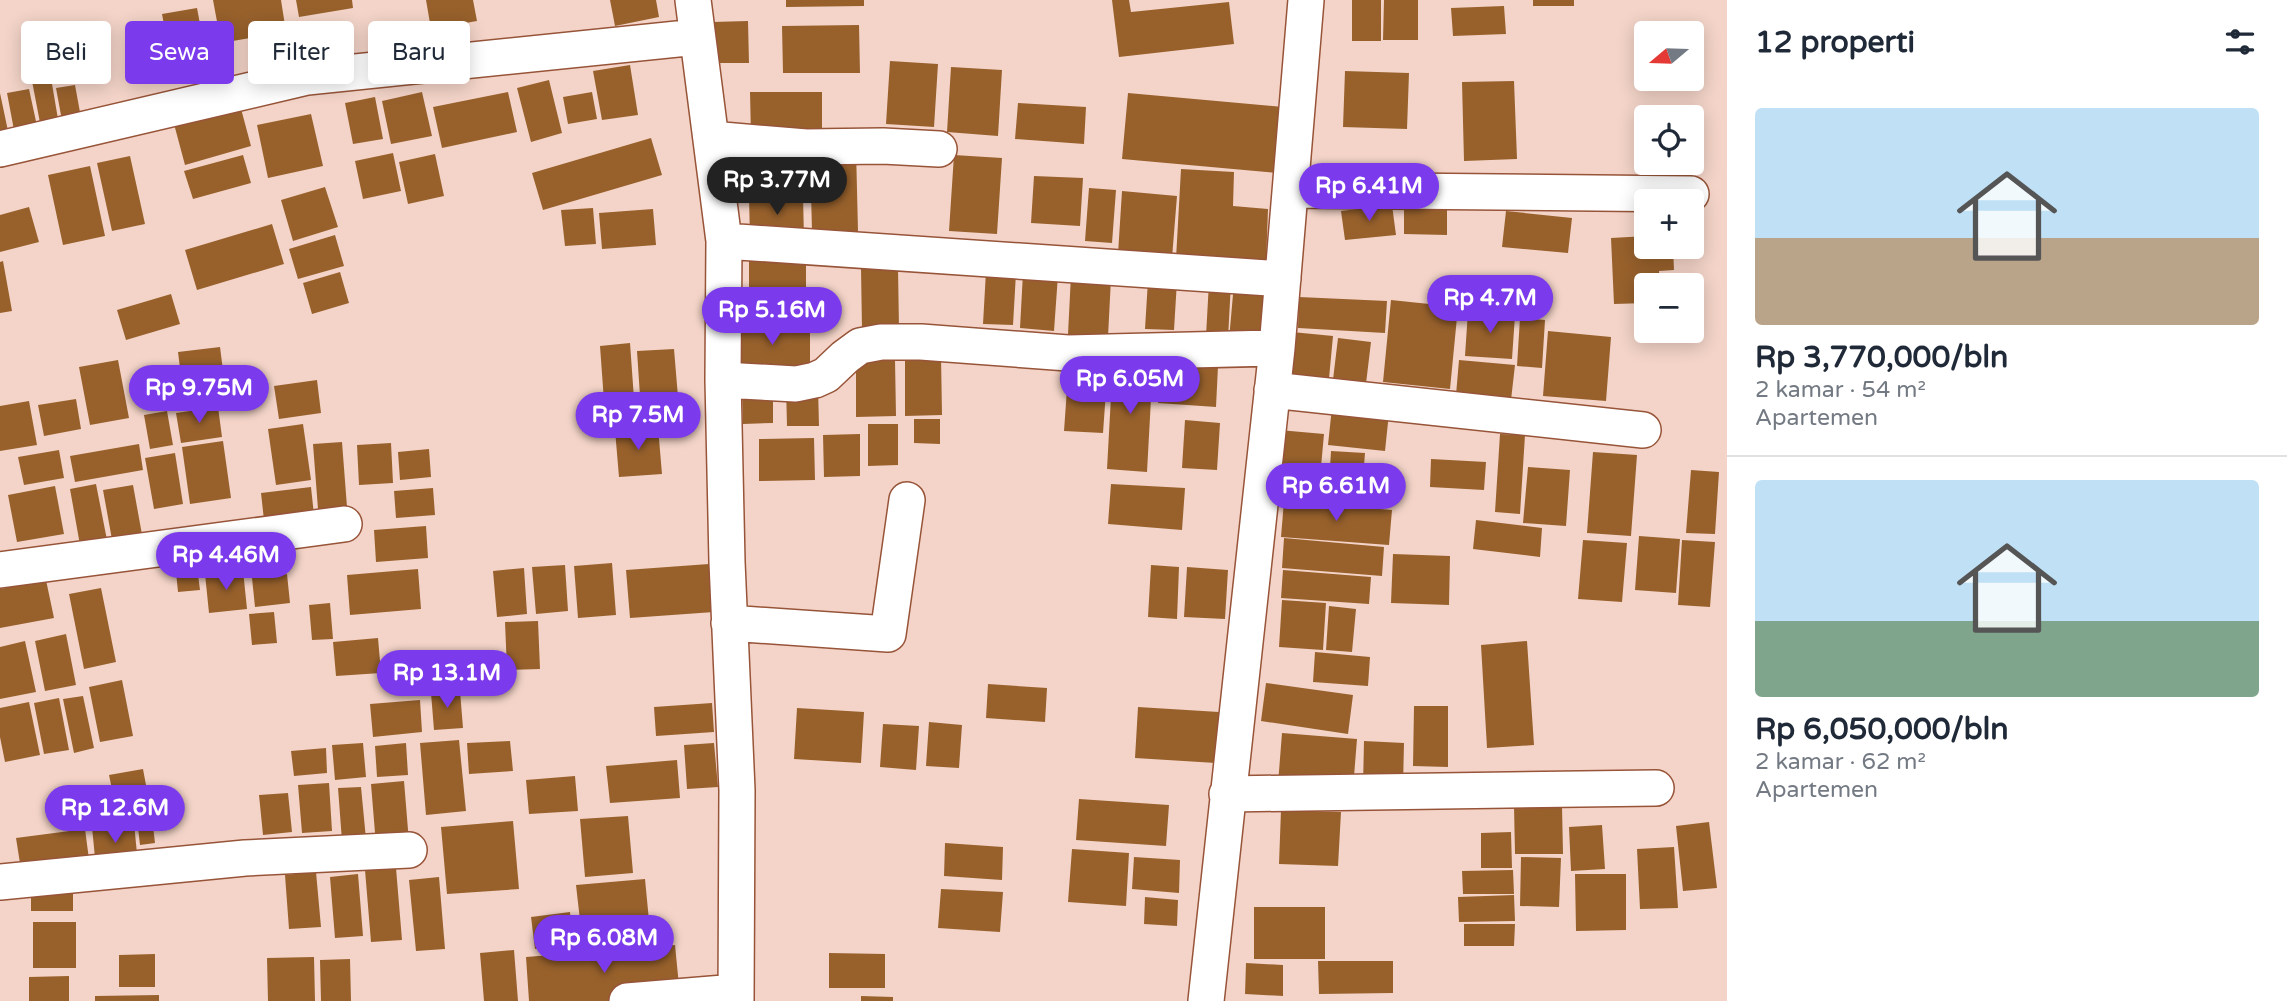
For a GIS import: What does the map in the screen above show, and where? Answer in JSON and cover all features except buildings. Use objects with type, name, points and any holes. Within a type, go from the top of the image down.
[{"type":"street","points":[[627,1001],[736,996],[737,790],[729,623],[723,380],[724,242],[693,0]]},
{"type":"street","points":[[1206,1001],[1272,390],[1306,0]]},
{"type":"street","points":[[0,149],[307,77],[697,37]]},
{"type":"street","points":[[711,139],[806,147],[884,146],[939,149]]},
{"type":"street","points":[[1291,190],[1634,193]]},
{"type":"street","points":[[724,242],[1283,279]]},
{"type":"street","points":[[723,380],[796,384],[815,380],[826,375],[860,346],[881,342],[921,342],[1068,353],[1276,348]]},
{"type":"street","points":[[1272,390],[1643,430]]},
{"type":"street","points":[[729,623],[888,634],[907,500]]},
{"type":"street","points":[[0,570],[344,524]]},
{"type":"street","points":[[1227,794],[1656,788]]},
{"type":"street","points":[[0,882],[245,858],[409,850]]}]
